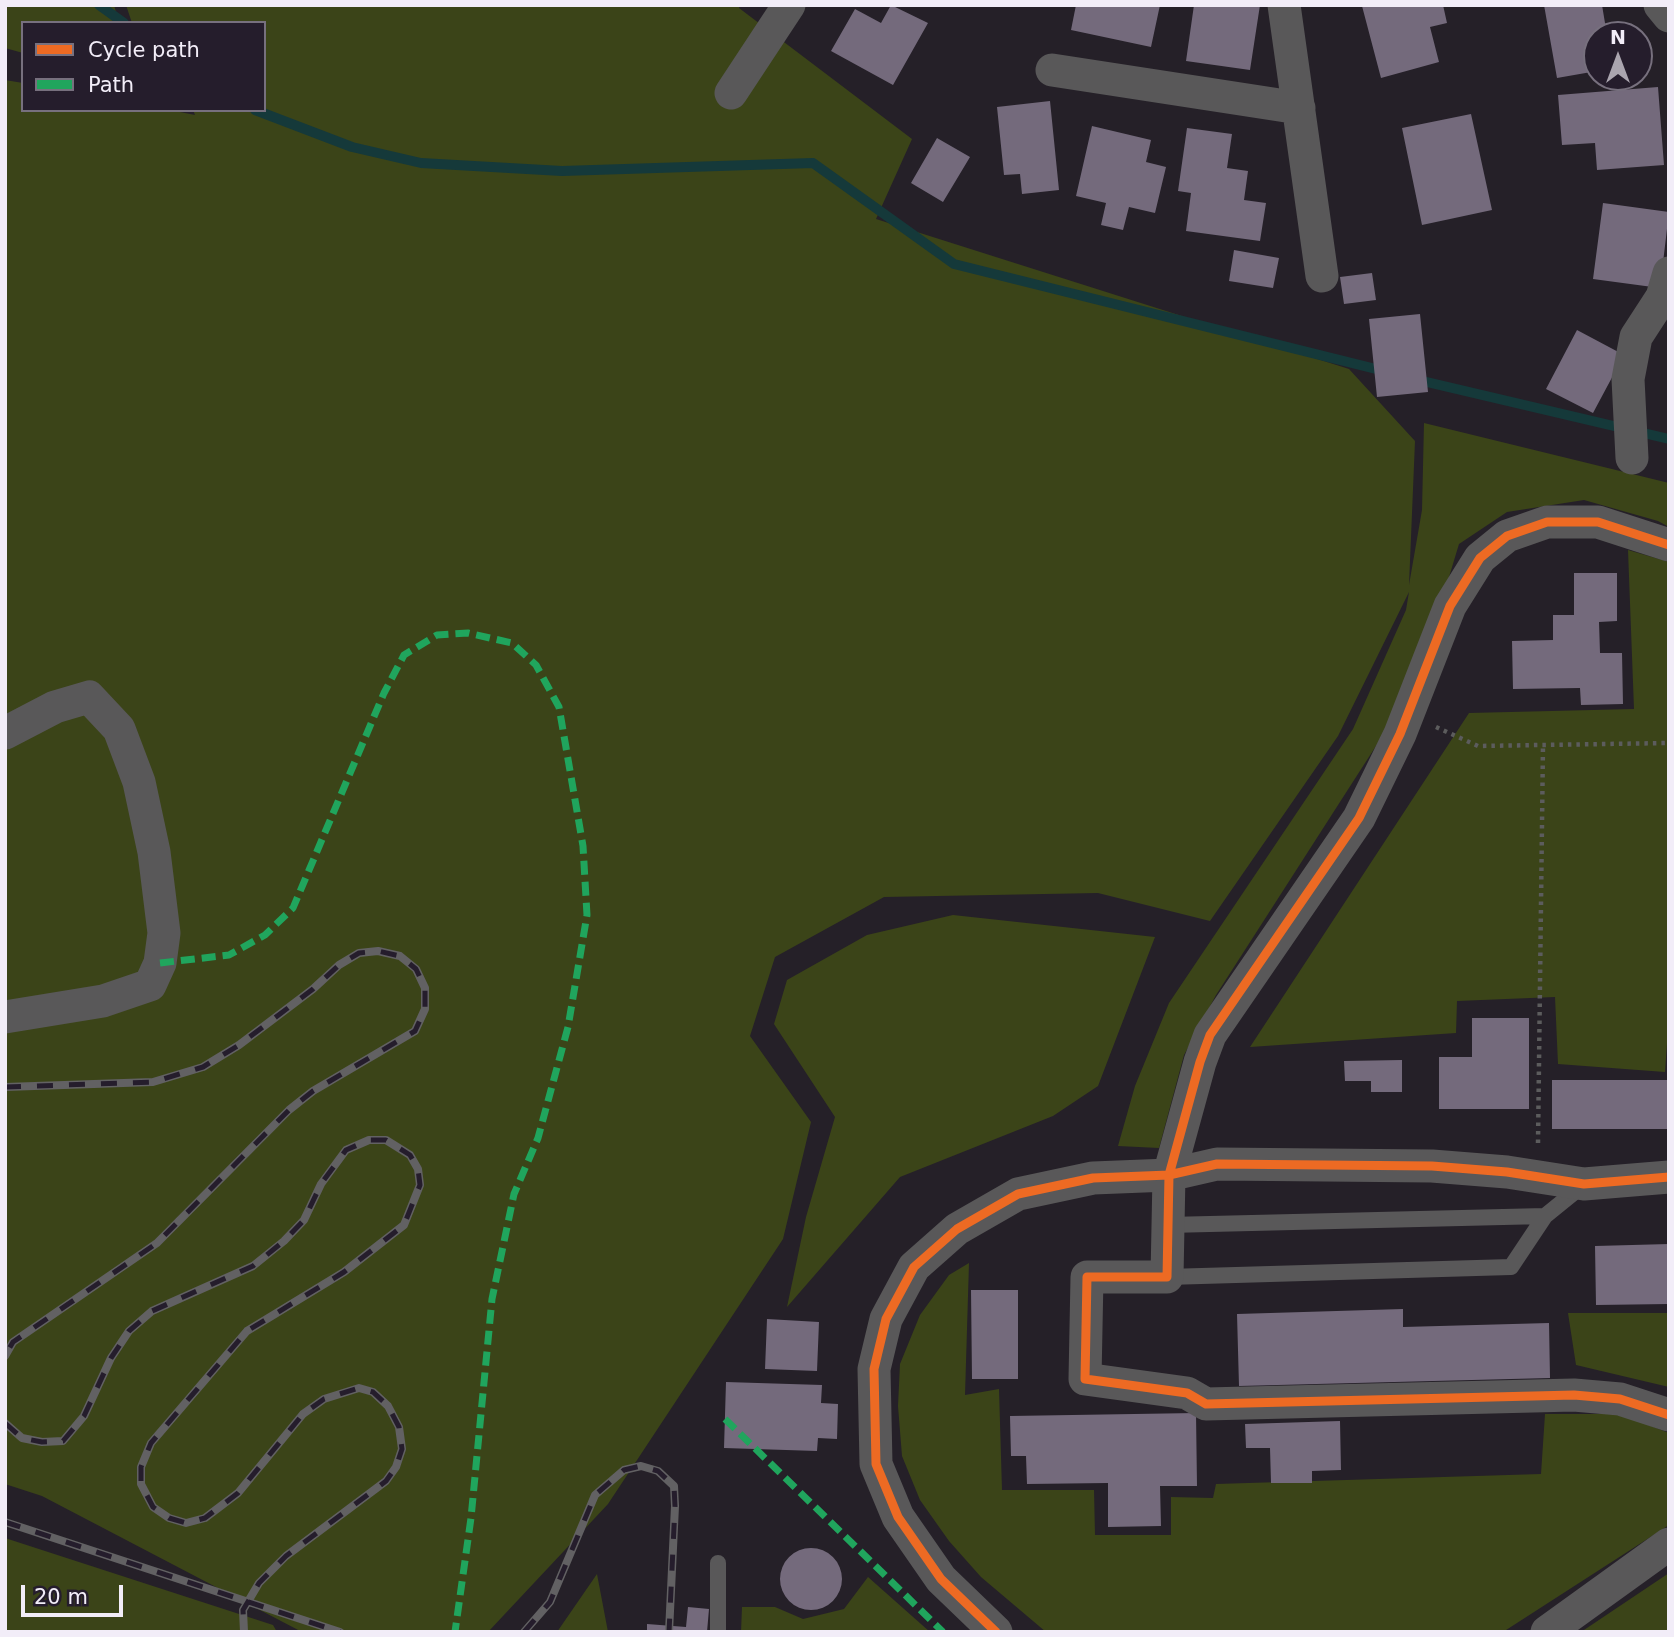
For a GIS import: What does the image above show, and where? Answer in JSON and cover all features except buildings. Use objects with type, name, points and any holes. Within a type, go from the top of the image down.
[{"type":"street","points":[[731,93],[789,5]]},
{"type":"street","points":[[1284,5],[1322,275]]},
{"type":"street","points":[[1660,5],[1669,16]]},
{"type":"street","points":[[1052,70],[1299,108]]},
{"type":"street","points":[[1632,458],[1628,379],[1636,337],[1662,297],[1669,273]]},
{"type":"street","points":[[1669,545],[1598,522],[1547,522],[1507,536],[1480,558],[1450,606],[1408,715],[1359,818],[1210,1035],[1199,1062],[1169,1175],[1167,1277],[1087,1277],[1084,1379],[1187,1393],[1206,1404],[1574,1395],[1620,1399],[1669,1415]]},
{"type":"street","points":[[5,733],[55,707],[89,697],[119,729],[139,782],[154,852],[164,933],[160,963],[150,985],[103,1001],[5,1017]]},
{"type":"street","points":[[996,1632],[941,1579],[898,1517],[876,1464],[874,1369],[886,1319],[914,1267],[957,1228],[1018,1194],[1093,1178],[1169,1175],[1217,1164],[1432,1166],[1584,1184],[1669,1177]]},
{"type":"street","points":[[1547,1632],[1669,1544]]},
{"type":"lane","points":[[1167,1277],[1511,1267],[1545,1216],[1584,1184]]},
{"type":"lane","points":[[1168,1225],[1545,1216]]},
{"type":"lane","points":[[718,1563],[718,1632]]},
{"type":"path","points":[[1408,715],[1478,746],[1669,743]]},
{"type":"path","points":[[1538,1177],[1543,745]]},
{"type":"green space","points":[[5,5],[114,5],[118,21],[21,21],[21,52],[5,48]]},
{"type":"green space","points":[[126,5],[740,5],[739,8],[912,139],[876,219],[1349,369],[1415,441],[1409,585],[1422,510],[1424,423],[1669,483],[1669,527],[1658,521],[1584,500],[1507,512],[1459,544],[1432,633],[1383,735],[1216,995],[1184,1055],[1159,1148],[1118,1146],[1135,1086],[1169,1003],[1353,729],[1406,610],[1409,592],[1338,736],[1210,921],[1098,893],[884,897],[775,957],[750,1036],[811,1122],[783,1239],[608,1504],[488,1632],[302,1632],[42,1496],[5,1484],[5,80],[21,83],[21,112],[180,112],[195,115],[194,112],[266,112],[266,21],[131,21]]},
{"type":"green space","points":[[1628,550],[1669,562],[1669,1015],[1665,1072],[1558,1064],[1555,997],[1457,1001],[1456,1033],[1250,1047],[1469,713],[1634,709]]},
{"type":"green space","points":[[953,915],[1155,937],[1098,1086],[1053,1116],[900,1177],[787,1307],[806,1217],[835,1117],[774,1024],[787,980],[867,935]]},
{"type":"green space","points":[[969,1263],[965,1395],[999,1389],[1002,1490],[1094,1490],[1095,1535],[1171,1535],[1171,1497],[1213,1498],[1216,1484],[1541,1474],[1545,1414],[1620,1414],[1669,1433],[1669,1525],[1503,1632],[1046,1632],[981,1577],[949,1541],[920,1500],[902,1456],[898,1406],[900,1364],[920,1315],[949,1275]]},
{"type":"green space","points":[[1568,1313],[1669,1313],[1669,1387],[1576,1365]]},
{"type":"green space","points":[[5,1538],[273,1625],[277,1632],[5,1632]]},
{"type":"green space","points":[[1669,1573],[1669,1632],[1581,1632]]},
{"type":"green space","points":[[597,1574],[608,1632],[557,1632]]},
{"type":"green space","points":[[868,1577],[930,1632],[741,1632],[742,1607],[775,1607],[803,1619],[844,1609]]},
{"type":"waterway","points":[[99,5],[121,21]]},
{"type":"waterway","points":[[260,112],[352,147],[421,163],[562,171],[813,163],[954,264],[1388,372]]},
{"type":"waterway","points":[[1414,379],[1669,439]]},
{"type":"railway","points":[[5,1087],[153,1082],[203,1067],[239,1045],[313,989],[339,965],[359,953],[378,951],[400,956],[416,969],[425,988],[425,1009],[415,1031],[313,1091],[289,1110],[157,1243],[13,1342],[5,1356]]},
{"type":"railway","points":[[5,1423],[22,1438],[42,1442],[63,1441],[84,1416],[111,1358],[129,1331],[152,1311],[253,1266],[284,1241],[304,1220],[321,1184],[346,1150],[369,1140],[386,1140],[410,1155],[418,1169],[420,1185],[404,1225],[344,1272],[247,1331],[151,1443],[141,1467],[141,1484],[153,1507],[169,1518],[186,1523],[205,1518],[238,1493],[303,1414],[324,1399],[359,1388],[373,1392],[388,1406],[399,1427],[402,1449],[396,1467],[386,1481],[286,1556],[259,1583],[243,1610],[244,1632]]},
{"type":"railway","points":[[524,1632],[550,1602],[595,1495],[624,1470],[641,1466],[658,1471],[674,1486],[669,1632]]},
{"type":"railway","points":[[5,1522],[340,1632]]},
{"type":"marked path","points":[[160,963],[229,955],[265,935],[293,908],[384,693],[404,655],[437,635],[468,633],[512,643],[536,665],[559,707],[583,846],[587,915],[568,1027],[538,1138],[514,1194],[492,1299],[471,1518],[455,1632]]},
{"type":"marked path","points":[[725,1419],[943,1632]]},
{"type":"cycle path","points":[[1669,545],[1598,522],[1547,522],[1507,536],[1480,558],[1450,606],[1400,734],[1359,818],[1210,1035],[1169,1175],[1217,1164],[1432,1166],[1507,1172],[1584,1184],[1669,1177]]},
{"type":"cycle path","points":[[996,1632],[941,1579],[898,1517],[876,1464],[874,1369],[886,1319],[914,1267],[957,1229],[1018,1194],[1093,1178],[1169,1175],[1167,1277],[1087,1277],[1085,1379],[1187,1393],[1206,1404],[1574,1395],[1620,1399],[1669,1415]]}]
